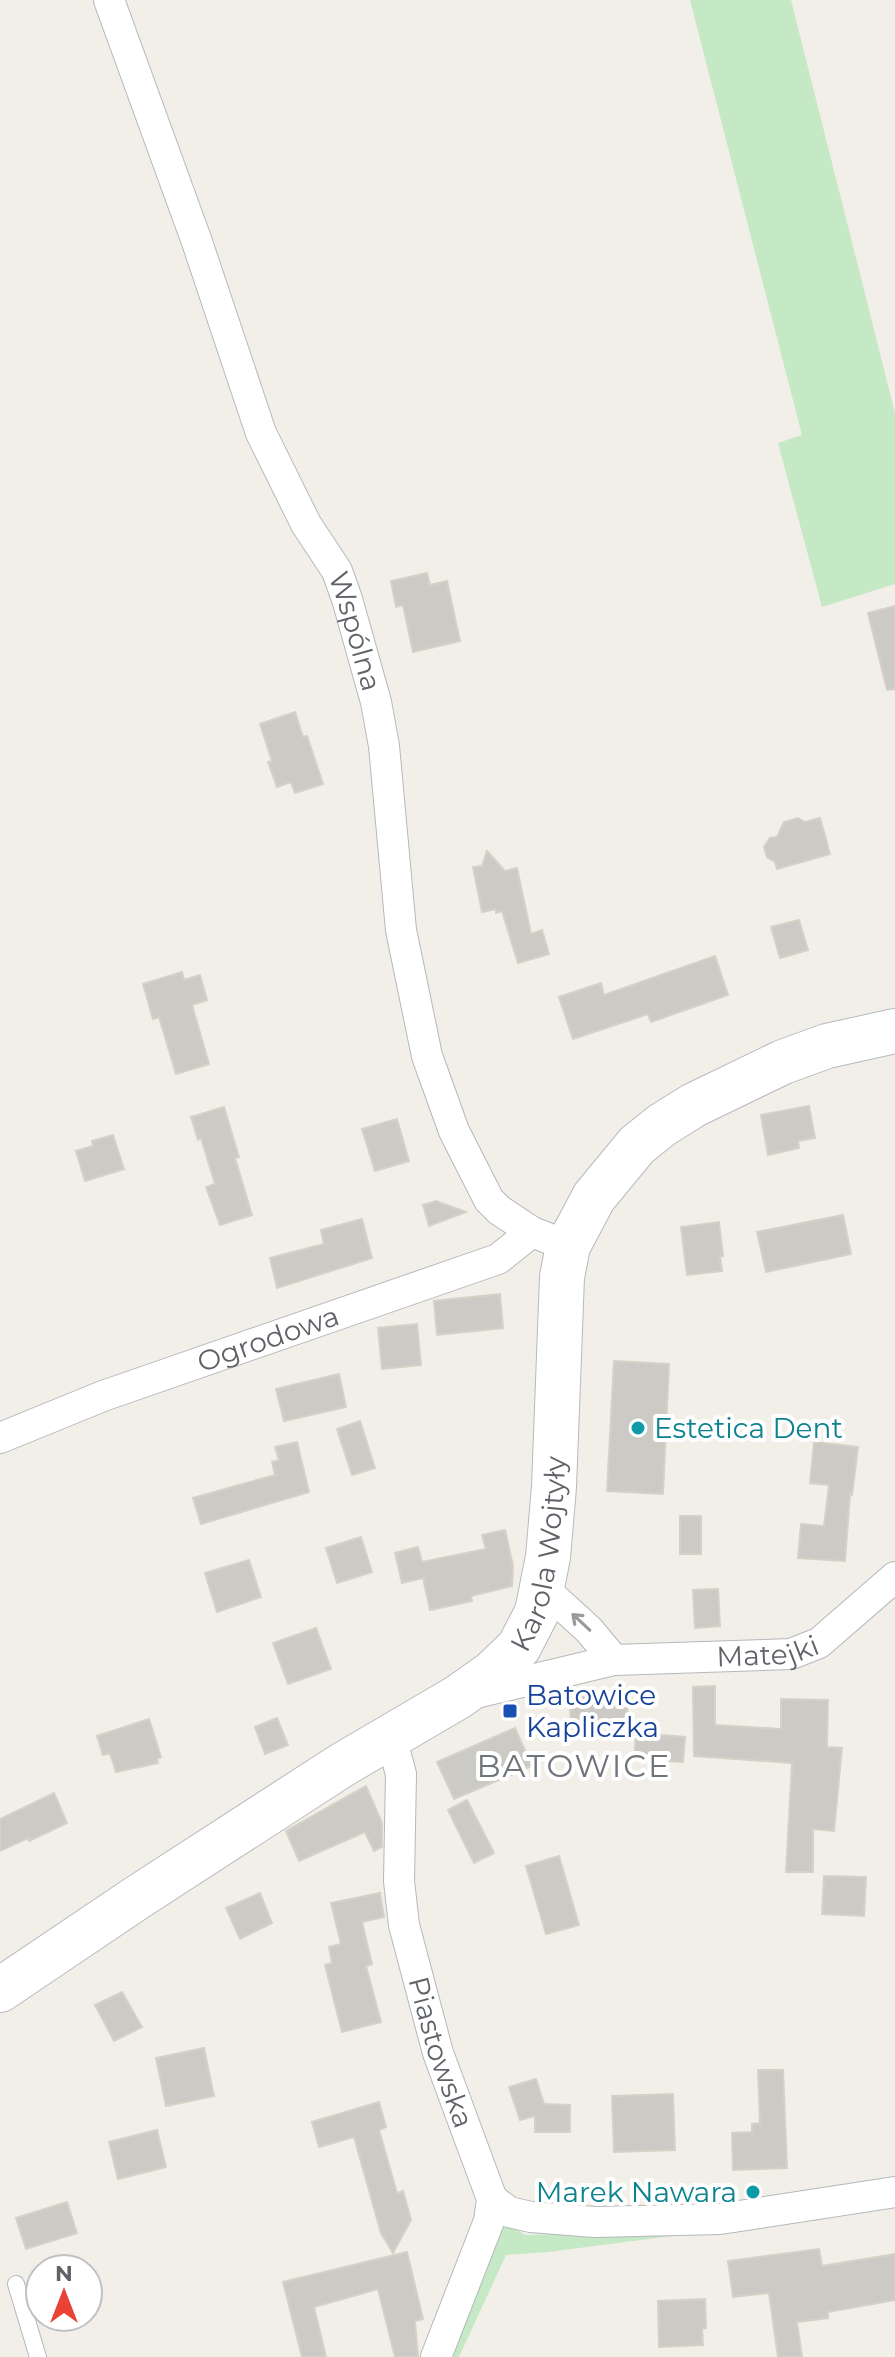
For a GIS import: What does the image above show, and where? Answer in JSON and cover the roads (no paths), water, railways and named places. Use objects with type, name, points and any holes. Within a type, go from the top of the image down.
[{"type":"street","name":"Wspólna","points":[[109,0],[192,228],[261,433],[306,524],[337,571],[347,599],[379,716],[401,930],[427,1056],[454,1131],[489,1200],[499,1210],[550,1239]]},
{"type":"street","name":"Karola Wojtyły","points":[[0,1990],[342,1765],[458,1697],[492,1673],[519,1647],[537,1612],[543,1588],[554,1487],[560,1303],[550,1239],[594,1197],[637,1145],[694,1105],[783,1062],[827,1046],[895,1031]]},
{"type":"street","name":"Ogrodowa","points":[[0,1438],[103,1396],[550,1239]]},
{"type":"street","name":"Matejki","points":[[458,1697],[614,1660],[791,1654],[819,1643],[895,1577]]},
{"type":"street","points":[[543,1588],[589,1630],[614,1660]]},
{"type":"street","name":"Piastowska","points":[[391,1737],[401,1774],[399,1881],[404,1925],[438,2053],[492,2199]]},
{"type":"street","points":[[436,2357],[489,2221],[492,2199],[509,2212],[531,2217],[595,2222],[720,2219],[895,2192]]},
{"type":"lane","points":[[16,2284],[38,2357]]},
{"type":"place","name":"Estetica Dent","points":[[638,1428]]},
{"type":"place","name":"Batowice Kapliczka","points":[[510,1711]]},
{"type":"place","name":"Marek Nawara","points":[[753,2192]]},
{"type":"district","name":"BATOWICE","points":[[574,1766]]}]
